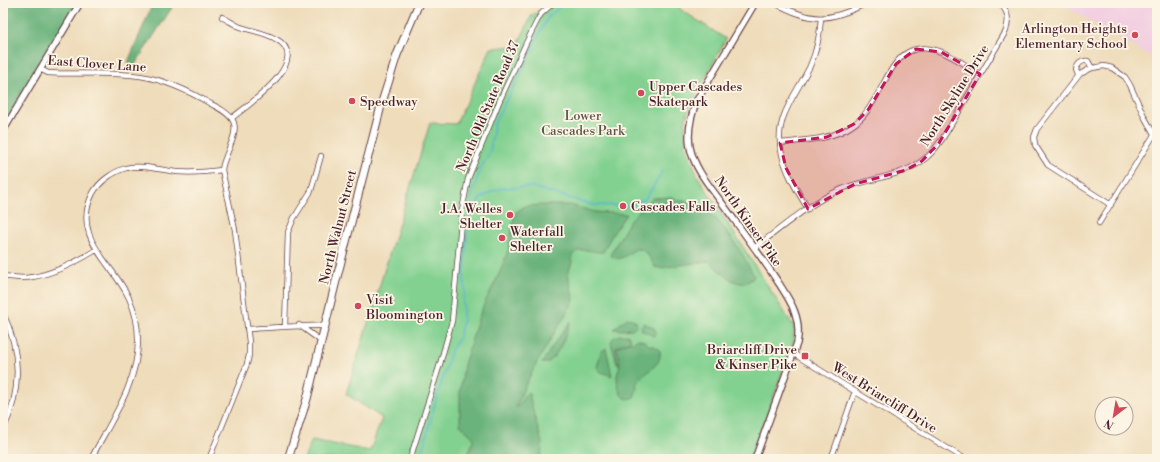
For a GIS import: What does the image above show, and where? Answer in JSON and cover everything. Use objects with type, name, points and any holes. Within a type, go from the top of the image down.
[{"type":"main road","name":"North Walnut Street","points":[[288,459],[307,399],[382,102],[398,55],[419,3]]},
{"type":"street","points":[[3,131],[80,3]]},
{"type":"street","name":"North Old State Road 37","points":[[410,459],[452,321],[463,200],[468,179],[477,153],[526,43],[541,14],[553,3]]},
{"type":"street","name":"North Kinser Pike","points":[[755,3],[697,100],[692,113],[689,129],[690,147],[696,163],[710,186],[784,291],[796,314],[799,329],[794,354],[755,459]]},
{"type":"street","points":[[775,3],[802,15],[821,18],[830,18],[867,3]]},
{"type":"street","name":"North Skyline Drive","points":[[754,248],[808,209],[842,189],[897,174],[914,167],[929,156],[939,143],[1006,31],[1008,17],[1006,11],[999,3]]},
{"type":"street","points":[[209,459],[248,360],[249,349],[235,230],[222,170],[223,162],[234,131],[232,118],[274,83],[285,66],[288,54],[284,45],[276,39],[237,25],[222,17]]},
{"type":"street","points":[[808,209],[786,168],[780,143],[780,127],[784,115],[810,66],[816,51],[821,18]]},
{"type":"street","points":[[780,143],[827,137],[841,132],[854,124],[868,110],[896,64],[905,54],[916,50],[929,49],[940,52],[980,74]]},
{"type":"street","points":[[1078,75],[1076,70],[1078,64],[1088,61],[1092,68]]},
{"type":"street","points":[[1099,223],[1111,205],[1156,132],[1150,128],[1125,77],[1112,68],[1104,66],[1085,70],[1078,75],[1039,126],[1035,133],[1034,142],[1039,153],[1048,165],[1111,205]]},
{"type":"street","name":"East Clover Lane","points":[[40,70],[48,73],[127,74],[151,78],[191,93],[232,118]]},
{"type":"street","points":[[285,327],[288,232],[294,218],[311,191],[321,156]]},
{"type":"street","points":[[91,459],[127,390],[138,348],[137,327],[129,298],[96,250],[88,232],[86,218],[91,197],[98,186],[114,173],[125,168],[138,167],[186,172],[222,170]]},
{"type":"street","points":[[3,276],[25,278],[46,273],[66,266],[96,250]]},
{"type":"street","points":[[3,313],[13,340],[17,379],[13,406],[3,430]]},
{"type":"street","points":[[247,329],[299,325],[325,326]]},
{"type":"street","points":[[299,325],[322,341]]},
{"type":"street","name":"West Briarcliff Drive","points":[[794,354],[965,459]]},
{"type":"street","points":[[831,459],[855,391]]},
{"type":"highlighted area","points":[[916,49],[941,52],[980,74],[939,143],[922,161],[906,170],[855,184],[808,209],[786,168],[780,143],[827,137],[854,124],[868,110],[896,64]]},
{"type":"shaded area","name":"Arlington Heights Elementary School","points":[[1059,3],[1157,3],[1157,60],[1071,10]]},
{"type":"green space","points":[[3,3],[78,3],[3,125]]},
{"type":"green space","points":[[153,3],[175,3],[134,66],[128,62]]},
{"type":"green space","name":"Lower Cascades Park","points":[[557,3],[678,3],[680,9],[726,39],[689,108],[685,123],[687,148],[697,175],[794,327],[794,340],[751,459],[304,459],[312,440],[370,451],[382,418],[346,394],[430,123],[456,124],[491,48],[517,46],[532,15]]},
{"type":"green space","points":[[671,197],[699,207],[714,217],[734,242],[754,277],[745,283],[735,282],[709,261],[660,268],[655,267],[648,255],[642,250],[637,249],[623,257],[617,258],[610,255],[631,219],[652,198]]},
{"type":"green space","points":[[570,205],[595,212],[626,214],[603,252],[580,250],[572,255],[572,262],[568,274],[574,301],[535,366],[516,407],[518,407],[525,395],[528,393],[542,443],[541,459],[468,459],[474,438],[460,425],[460,392],[464,365],[478,319],[500,272],[508,250],[515,213],[525,206]]},
{"type":"green space","points":[[627,318],[636,322],[637,326],[623,330],[614,329]]},
{"type":"green space","points":[[571,321],[556,354],[552,359],[542,363],[558,338]]},
{"type":"green space","points":[[644,323],[655,329],[656,334],[654,336],[641,330]]},
{"type":"green space","points":[[620,335],[628,335],[631,340],[616,347],[619,365],[617,364],[611,343],[613,338]]},
{"type":"green space","points":[[638,339],[644,341],[650,346],[655,346],[660,351],[660,358],[657,363],[636,384],[637,388],[634,397],[629,399],[622,396],[620,393],[617,375],[620,359],[617,347],[628,342],[634,342]]},
{"type":"green space","points":[[606,348],[612,376],[601,372],[597,367],[601,352]]},
{"type":"waterway","points":[[420,459],[436,400],[452,349],[458,339],[463,321],[467,232],[471,198],[480,170],[490,152],[494,125],[549,16],[565,3]]},
{"type":"waterway","points":[[471,211],[481,198],[491,192],[502,188],[532,187],[593,205],[627,206],[645,199],[662,171]]},
{"type":"place","name":"Arlington Heights Elementary School","points":[[1135,35]]},
{"type":"place","name":"Upper Cascades Skatepark","points":[[641,93]]},
{"type":"place","name":"Speedway","points":[[352,101]]},
{"type":"place","name":"Cascades Falls","points":[[623,206]]},
{"type":"place","name":"J.A. Welles Shelter","points":[[510,215]]},
{"type":"place","name":"Waterfall Shelter","points":[[502,238]]},
{"type":"place","name":"Visit Bloomington","points":[[358,306]]},
{"type":"place","name":"Briarcliff Drive & Kinser Pike","points":[[805,356]]}]
